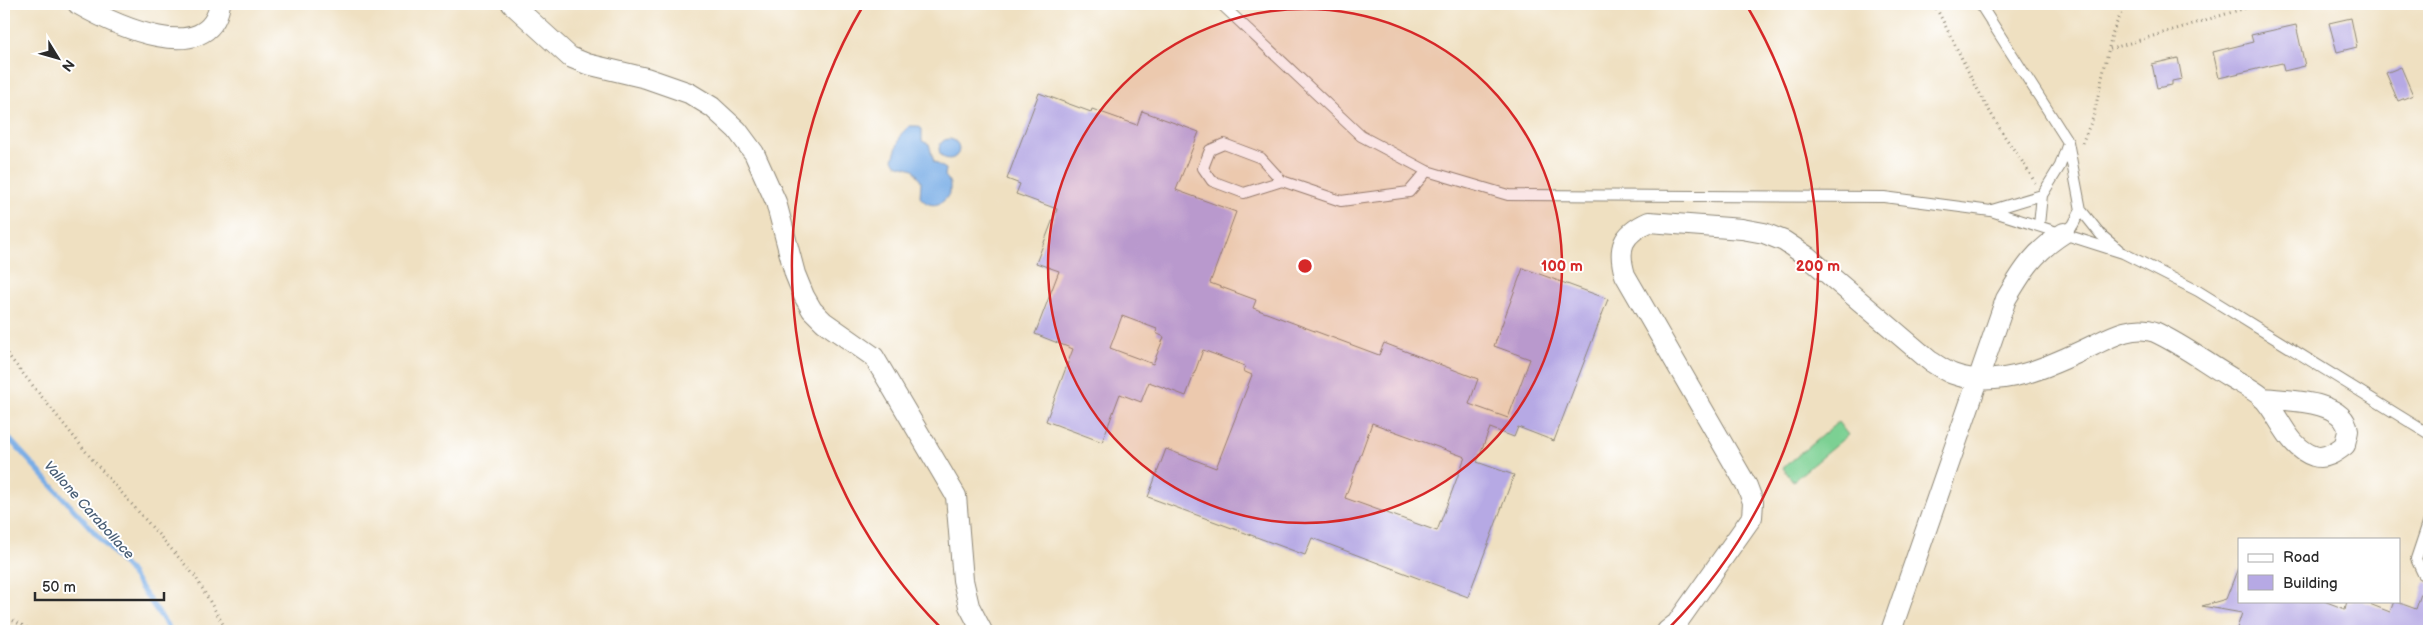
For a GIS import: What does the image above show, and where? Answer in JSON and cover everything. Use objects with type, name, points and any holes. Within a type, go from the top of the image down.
[{"type":"street","points":[[78,4],[123,25],[178,40],[191,39],[202,34],[211,26],[218,14],[220,4]]},
{"type":"street","points":[[512,4],[570,57],[587,64],[646,78],[689,93],[712,107],[743,137],[754,153],[776,202],[794,274],[812,310],[824,322],[874,357],[956,496],[963,580],[969,606],[982,631]]},
{"type":"street","points":[[1667,631],[1677,623],[1752,517],[1753,502],[1747,486],[1625,275],[1620,259],[1621,250],[1626,238],[1634,228],[1649,222],[1742,229],[1764,233],[1784,241],[1808,257],[1930,361],[1952,374],[1977,380],[2008,377],[2049,365],[2113,336],[2134,329],[2149,330],[2167,338],[2262,398]]},
{"type":"street","points":[[1890,631],[2006,299],[2021,272],[2043,246],[2064,233]]},
{"type":"lane","points":[[1221,4],[1361,136],[1427,171],[1508,195],[1884,197],[1991,210],[2123,254],[2198,291],[2429,434]]},
{"type":"lane","points":[[1980,4],[2068,142],[2082,210],[2100,235],[2123,254]]},
{"type":"lane","points":[[2039,225],[2042,195],[2060,166],[2068,142]]},
{"type":"lane","points":[[1282,181],[1244,193],[1212,181],[1203,168],[1210,150],[1224,144],[1260,158],[1282,181],[1341,201],[1410,192],[1427,171]]},
{"type":"lane","points":[[1991,210],[2019,204],[2042,195]]},
{"type":"lane","points":[[2064,233],[2073,225],[2082,210]]},
{"type":"lane","points":[[2429,520],[2416,558],[2423,574],[2429,576]]},
{"type":"path","points":[[1934,4],[1953,38],[1972,82],[1999,128],[2025,163],[2042,195]]},
{"type":"path","points":[[2072,164],[2093,118],[2112,34],[2125,4]]},
{"type":"path","points":[[2109,49],[2259,4]]},
{"type":"path","points":[[4,350],[91,458],[195,576],[227,631]]},
{"type":"path","points":[[4,616],[33,631]]},
{"type":"path","points":[[65,631],[71,631]]},
{"type":"green space","points":[[1838,422],[1848,435],[1793,481],[1783,468]]},
{"type":"water","points":[[909,126],[918,126],[922,129],[922,141],[929,144],[934,162],[946,169],[945,176],[949,182],[950,189],[948,195],[939,204],[926,203],[920,197],[921,182],[914,169],[896,164],[893,159],[901,134]]},
{"type":"water","points":[[949,139],[956,142],[959,149],[956,156],[949,159],[942,156],[939,149],[942,142]]},
{"type":"building","points":[[2351,18],[2357,47],[2337,52],[2329,23]]},
{"type":"building","points":[[2296,25],[2305,66],[2284,71],[2282,63],[2219,78],[2213,52],[2253,42],[2251,35]]},
{"type":"building","points":[[2178,58],[2182,79],[2172,81],[2172,85],[2157,88],[2152,64]]},
{"type":"building","points":[[2401,67],[2413,95],[2398,101],[2386,73]]},
{"type":"building","points":[[1039,93],[1091,112],[1092,109],[1137,125],[1142,111],[1199,132],[1176,190],[1236,212],[1210,283],[1256,300],[1253,308],[1379,355],[1384,343],[1478,379],[1469,404],[1508,418],[1530,359],[1494,346],[1523,268],[1608,299],[1554,441],[1518,427],[1514,437],[1490,428],[1477,462],[1514,475],[1468,597],[1312,538],[1305,555],[1148,497],[1166,449],[1216,468],[1252,375],[1243,371],[1245,366],[1203,350],[1186,396],[1149,382],[1141,402],[1120,394],[1102,442],[1046,421],[1073,349],[1035,334],[1059,271],[1036,263],[1057,209],[1016,194],[1020,184],[1007,179]],"holes":[[[1122,316],[1157,329],[1156,333],[1164,337],[1153,364],[1110,348]],[[1372,423],[1465,457],[1437,531],[1345,498]]]},
{"type":"building","points":[[2238,568],[2238,602],[2327,602],[2345,609],[2347,602],[2365,602],[2390,612],[2394,602],[2416,609],[2425,582],[2429,583],[2429,631],[2246,631],[2237,628],[2242,613],[2202,606],[2226,599]]},
{"type":"waterway","name":"Vallone Carabollace","points":[[4,433],[128,569],[171,631]]}]
